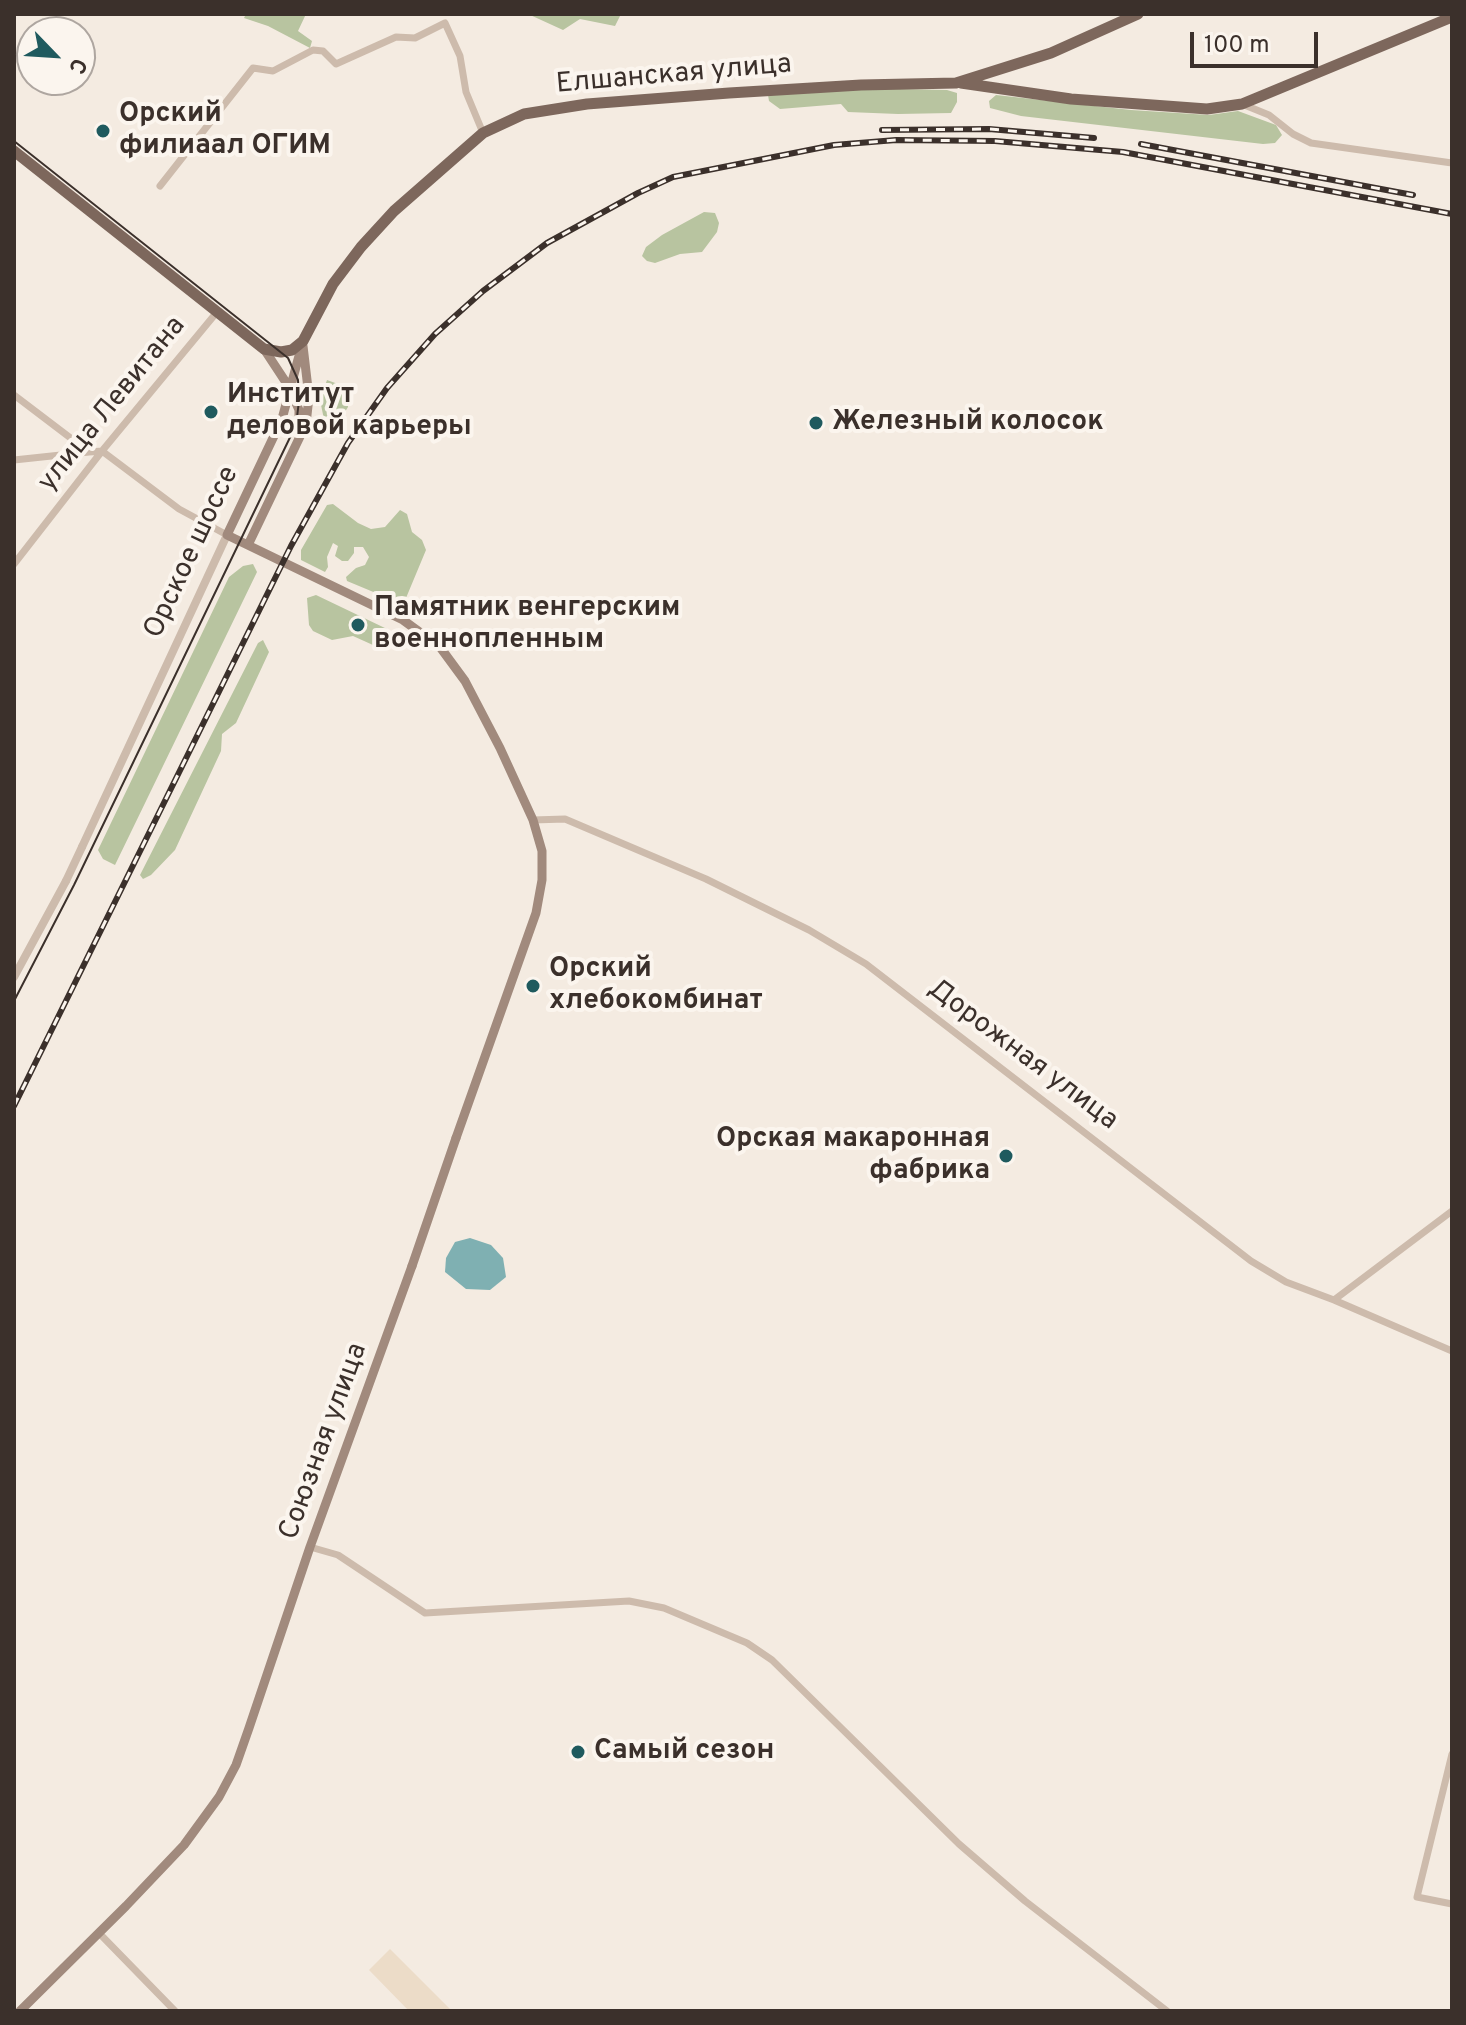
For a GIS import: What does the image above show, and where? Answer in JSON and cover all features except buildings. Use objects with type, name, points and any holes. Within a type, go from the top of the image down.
[{"type":"main road","name":"Елшанская улица","points":[[303,341],[333,284],[394,211],[483,133],[524,114],[587,104],[861,85],[956,83],[1051,53],[1138,14]]},
{"type":"main road","points":[[956,83],[1071,99],[1207,109],[1242,104],[1452,17]]},
{"type":"main road","points":[[14,151],[264,349],[289,387],[299,410],[299,439]]},
{"type":"main road","points":[[264,349],[292,350],[303,341]]},
{"type":"main road","points":[[248,545],[306,424],[309,397],[303,341]]},
{"type":"main road","name":"Орское шоссе","points":[[227,535],[282,419],[303,341]]},
{"type":"main road","name":"Союзная улица","points":[[20,2011],[184,1845],[219,1797],[236,1765],[310,1547],[536,913],[542,880],[542,851],[533,820],[465,681],[440,647],[403,620],[227,535]]},
{"type":"street","points":[[160,186],[253,68],[273,71],[313,50],[323,51],[336,64],[396,37],[415,38],[445,23],[460,56],[466,92],[483,133]]},
{"type":"street","points":[[1242,104],[1269,115],[1293,134],[1311,143],[1452,163]]},
{"type":"street","name":"улица Левитана","points":[[14,564],[217,312]]},
{"type":"street","points":[[14,395],[89,452]]},
{"type":"street","points":[[14,460],[102,451],[179,509],[227,535]]},
{"type":"street","name":"Орское шоссе","points":[[14,977],[66,881],[227,535]]},
{"type":"street","name":"Дорожная улица","points":[[533,820],[565,819],[706,879],[821,937],[866,964],[1251,1261],[1286,1282],[1452,1351]]},
{"type":"street","points":[[1334,1300],[1452,1211]]},
{"type":"street","points":[[310,1547],[338,1555],[425,1613],[629,1601],[664,1608],[747,1643],[772,1660],[959,1844],[1025,1901],[1167,2011]]},
{"type":"street","points":[[1452,1754],[1417,1897],[1452,1904]]},
{"type":"street","points":[[99,1933],[175,2011]]},
{"type":"green space","points":[[246,14],[306,14],[298,31],[312,41],[310,48],[268,26],[244,18]]},
{"type":"green space","points":[[528,14],[621,14],[615,26],[580,19],[563,30]]},
{"type":"green space","points":[[853,88],[947,90],[957,93],[957,102],[951,113],[898,114],[848,112],[841,104],[780,109],[769,101],[768,95]]},
{"type":"green space","points":[[996,95],[1131,110],[1209,115],[1238,111],[1276,125],[1282,135],[1275,143],[1263,144],[1021,116],[990,108],[989,101]]},
{"type":"green space","points":[[704,212],[715,213],[719,223],[717,232],[702,252],[680,254],[655,263],[642,256],[646,247],[662,235]]},
{"type":"green space","points":[[327,380],[338,384],[347,393],[348,407],[335,428],[329,431],[320,400]]},
{"type":"green space","points":[[333,504],[371,529],[385,527],[400,510],[407,514],[412,532],[422,540],[426,550],[406,598],[395,601],[347,581],[346,577],[365,565],[369,557],[363,547],[354,547],[348,561],[342,561],[335,556],[338,546],[333,543],[325,572],[301,560],[301,550],[327,505]]},
{"type":"green space","points":[[253,564],[257,572],[115,865],[103,859],[98,850],[229,577],[243,566]]},
{"type":"green space","points":[[316,595],[387,629],[393,637],[389,647],[384,650],[353,636],[332,640],[313,631],[309,625],[307,598]]},
{"type":"green space","points":[[263,640],[269,652],[236,723],[222,734],[221,751],[175,850],[151,875],[143,879],[140,875],[258,643]]},
{"type":"shaded area","points":[[390,1949],[452,2011],[409,2011],[369,1970]]},
{"type":"water","points":[[470,1238],[491,1245],[503,1258],[506,1277],[490,1290],[466,1289],[445,1272],[446,1258],[455,1242]]},
{"type":"tram line","points":[[14,141],[288,358],[298,380],[299,401],[296,425],[74,885],[14,1001]]},
{"type":"railway","points":[[882,130],[989,129],[1094,138]]},
{"type":"railway","points":[[14,1106],[291,546],[348,443],[387,388],[435,334],[483,291],[547,243],[673,177],[834,145],[896,140],[995,141],[1123,152],[1452,214]]},
{"type":"railway","points":[[1141,144],[1413,195]]},
{"type":"place","name":"Орский филиаал ОГИМ","points":[[103,131]]},
{"type":"place","name":"Институт деловой карьеры","points":[[211,412]]},
{"type":"place","name":"Железный колосок","points":[[816,423]]},
{"type":"place","name":"Памятник венгерским военнопленным","points":[[358,625]]},
{"type":"place","name":"Орский хлебокомбинат","points":[[533,986]]},
{"type":"place","name":"Орская макаронная фабрика","points":[[1006,1156]]},
{"type":"place","name":"Самый сезон","points":[[578,1752]]}]
